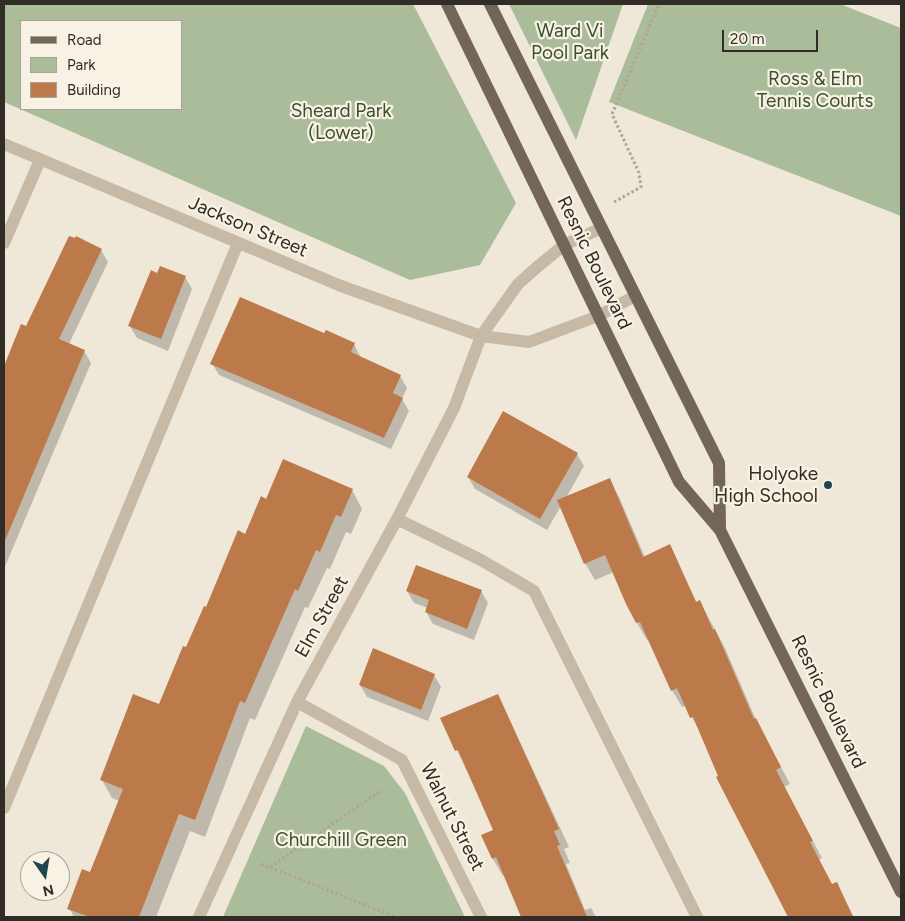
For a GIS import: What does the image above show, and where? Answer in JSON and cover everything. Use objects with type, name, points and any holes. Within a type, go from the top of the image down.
[{"type":"main road","name":"Resnic Boulevard","points":[[447,4],[679,482],[720,530],[901,892]]},
{"type":"main road","name":"Resnic Boulevard","points":[[490,4],[719,463],[720,530]]},
{"type":"street","name":"Jackson Street","points":[[4,144],[341,286],[480,336],[529,342],[598,316],[636,296]]},
{"type":"street","points":[[4,243],[40,160]]},
{"type":"street","points":[[480,336],[518,284],[564,244],[602,228]]},
{"type":"street","points":[[4,808],[238,243]]},
{"type":"street","name":"Elm Street","points":[[199,917],[298,702],[397,519],[454,408],[480,336]]},
{"type":"street","points":[[397,519],[481,560],[534,591],[698,917]]},
{"type":"street","name":"Walnut Street","points":[[298,702],[402,760],[481,917]]},
{"type":"path","points":[[594,211],[641,187],[639,173],[612,114],[659,4]]},
{"type":"path","points":[[270,867],[382,790]]},
{"type":"path","points":[[261,864],[396,917]]},
{"type":"green space","name":"Sheard Park (Lower)","points":[[4,4],[413,4],[516,203],[480,265],[410,280],[22,110],[182,110],[182,20],[20,20],[20,109],[4,102]]},
{"type":"green space","name":"Ward Vi Pool Park","points":[[509,4],[623,4],[576,140]]},
{"type":"green space","name":"Ross & Elm Tennis Courts","points":[[648,4],[840,4],[901,28],[901,216],[609,102]]},
{"type":"green space","name":"Churchill Green","points":[[306,726],[384,766],[405,793],[465,917],[223,917]]},
{"type":"building","points":[[69,236],[75,238],[76,236],[102,249],[59,339],[85,350],[4,543],[4,366],[21,324],[26,326]]},
{"type":"building","points":[[160,266],[186,276],[161,339],[128,326],[151,270],[157,273]]},
{"type":"building","points":[[240,297],[324,333],[326,330],[355,343],[351,352],[401,375],[393,393],[403,398],[384,438],[210,364]]},
{"type":"building","points":[[503,411],[578,453],[540,519],[467,477]]},
{"type":"building","points":[[283,459],[353,489],[341,517],[336,515],[320,552],[316,550],[298,591],[295,589],[245,703],[240,701],[195,820],[179,814],[139,917],[90,917],[67,909],[82,869],[90,872],[123,789],[100,780],[133,694],[159,704],[183,646],[186,647],[204,606],[206,607],[238,530],[245,534],[261,496],[266,499]]},
{"type":"building","points":[[610,478],[643,557],[670,544],[696,602],[700,600],[713,630],[715,629],[754,719],[756,718],[781,767],[776,770],[813,841],[810,842],[832,884],[837,882],[853,917],[788,917],[716,777],[718,776],[693,717],[690,718],[677,688],[671,691],[640,622],[636,623],[626,604],[605,555],[584,564],[557,500]]},
{"type":"building","points":[[416,565],[482,590],[467,629],[425,612],[429,600],[406,591]]},
{"type":"building","points":[[373,648],[435,674],[421,710],[359,685]]},
{"type":"building","points":[[498,694],[559,829],[554,831],[560,845],[557,846],[587,917],[521,917],[496,857],[492,859],[481,835],[493,830],[458,750],[455,751],[440,718]]},
{"type":"place","name":"Holyoke High School","points":[[828,485]]}]
